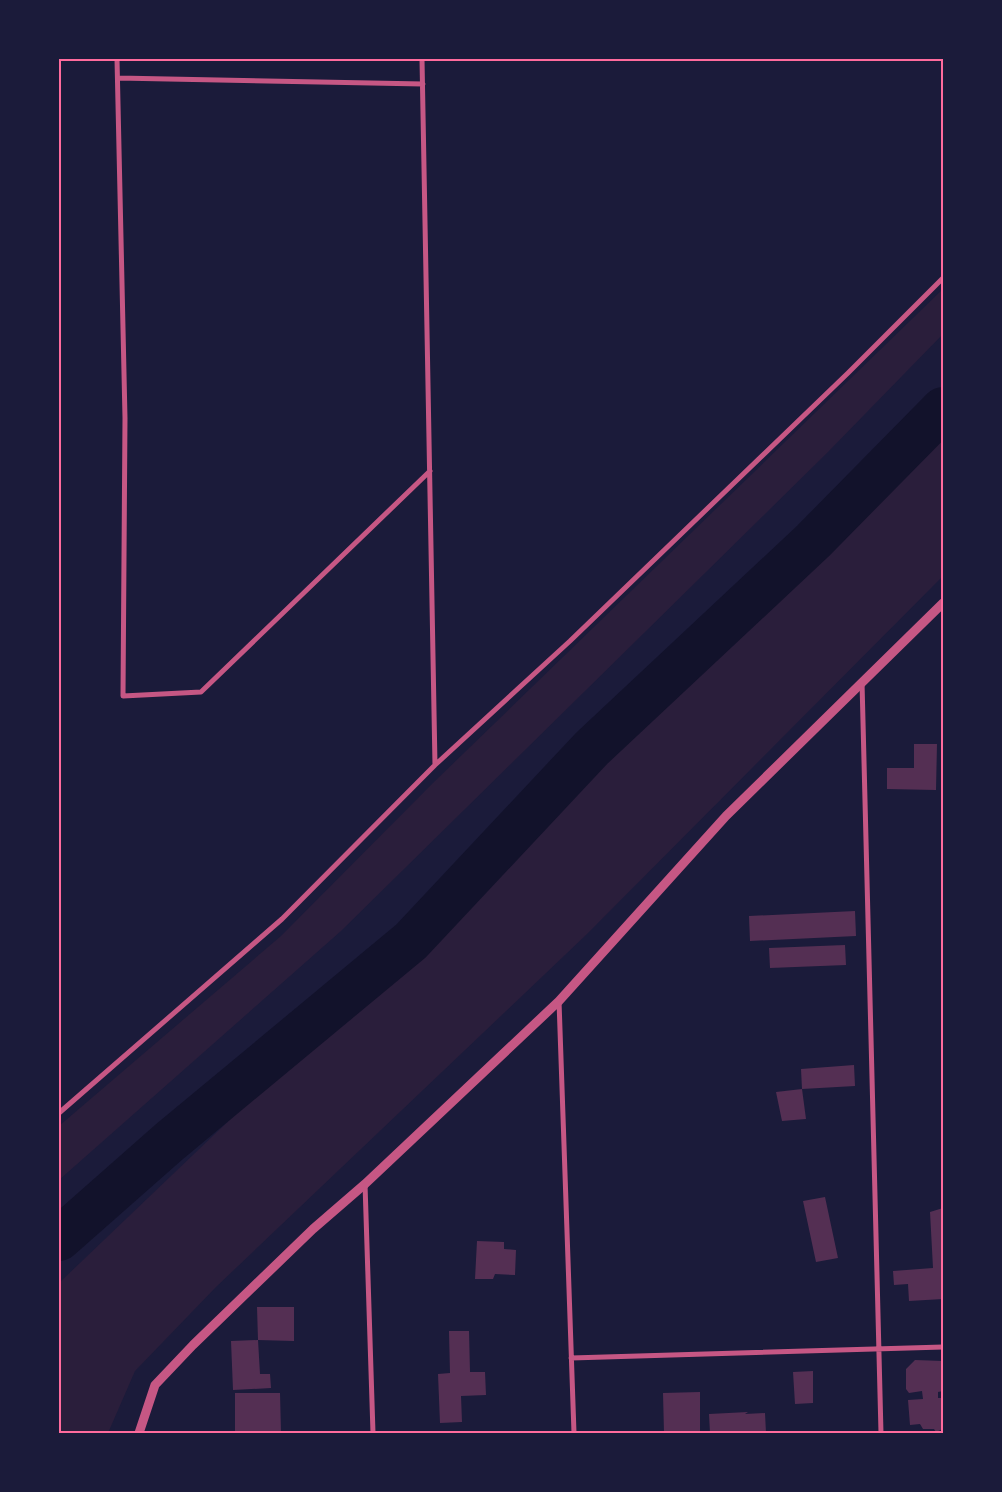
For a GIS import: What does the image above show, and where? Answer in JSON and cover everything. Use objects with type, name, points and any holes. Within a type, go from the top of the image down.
[{"type":"street","points":[[117,59],[125,418],[123,696],[201,692],[430,471]]},
{"type":"street","points":[[422,59],[435,765]]},
{"type":"street","points":[[118,78],[423,84]]},
{"type":"street","points":[[59,1114],[282,918],[435,765],[570,641],[834,387],[943,278]]},
{"type":"street","points":[[139,1433],[156,1385],[193,1345],[313,1229],[365,1184],[559,1001],[726,816],[943,603]]},
{"type":"street","points":[[862,682],[881,1433]]},
{"type":"street","points":[[559,1001],[574,1433]]},
{"type":"street","points":[[365,1184],[374,1433]]},
{"type":"street","points":[[570,1358],[943,1347]]},
{"type":"shaded area","points":[[943,289],[943,334],[827,453],[341,931],[59,1180],[59,1126],[281,936],[433,783]]},
{"type":"shaded area","points":[[943,430],[943,576],[587,934],[216,1287],[135,1371],[108,1433],[59,1433],[59,1283],[461,899]]},
{"type":"building","points":[[914,744],[937,744],[936,790],[887,789],[887,768],[914,768]]},
{"type":"building","points":[[855,911],[856,936],[750,941],[749,916]]},
{"type":"building","points":[[845,945],[846,965],[770,968],[769,948]]},
{"type":"building","points":[[854,1065],[855,1086],[802,1089],[801,1069]]},
{"type":"building","points":[[802,1089],[806,1119],[782,1121],[776,1092]]},
{"type":"building","points":[[825,1197],[838,1258],[816,1262],[803,1201]]},
{"type":"building","points":[[943,1208],[943,1299],[909,1301],[908,1284],[894,1285],[893,1271],[933,1268],[930,1212]]},
{"type":"building","points":[[477,1241],[504,1242],[504,1249],[516,1250],[515,1275],[495,1274],[493,1279],[475,1279]]},
{"type":"building","points":[[257,1307],[294,1307],[294,1341],[258,1340]]},
{"type":"building","points":[[449,1331],[469,1331],[470,1372],[485,1372],[486,1395],[461,1396],[462,1422],[440,1423],[438,1374],[450,1373]]},
{"type":"building","points":[[258,1340],[260,1374],[270,1374],[271,1388],[233,1390],[231,1341]]},
{"type":"building","points":[[915,1360],[943,1361],[943,1391],[938,1392],[938,1398],[943,1398],[943,1429],[936,1432],[934,1429],[923,1429],[920,1424],[910,1425],[908,1400],[923,1399],[922,1391],[909,1393],[906,1389],[906,1369]]},
{"type":"building","points":[[813,1371],[813,1403],[795,1404],[793,1372]]},
{"type":"building","points":[[700,1392],[700,1433],[664,1433],[663,1393]]},
{"type":"building","points":[[235,1393],[280,1393],[281,1433],[235,1433]]},
{"type":"building","points":[[748,1412],[745,1414],[765,1413],[766,1433],[710,1433],[709,1414]]},
{"type":"waterway","points":[[59,1239],[169,1142],[411,941],[592,748],[813,541],[943,409]]}]
